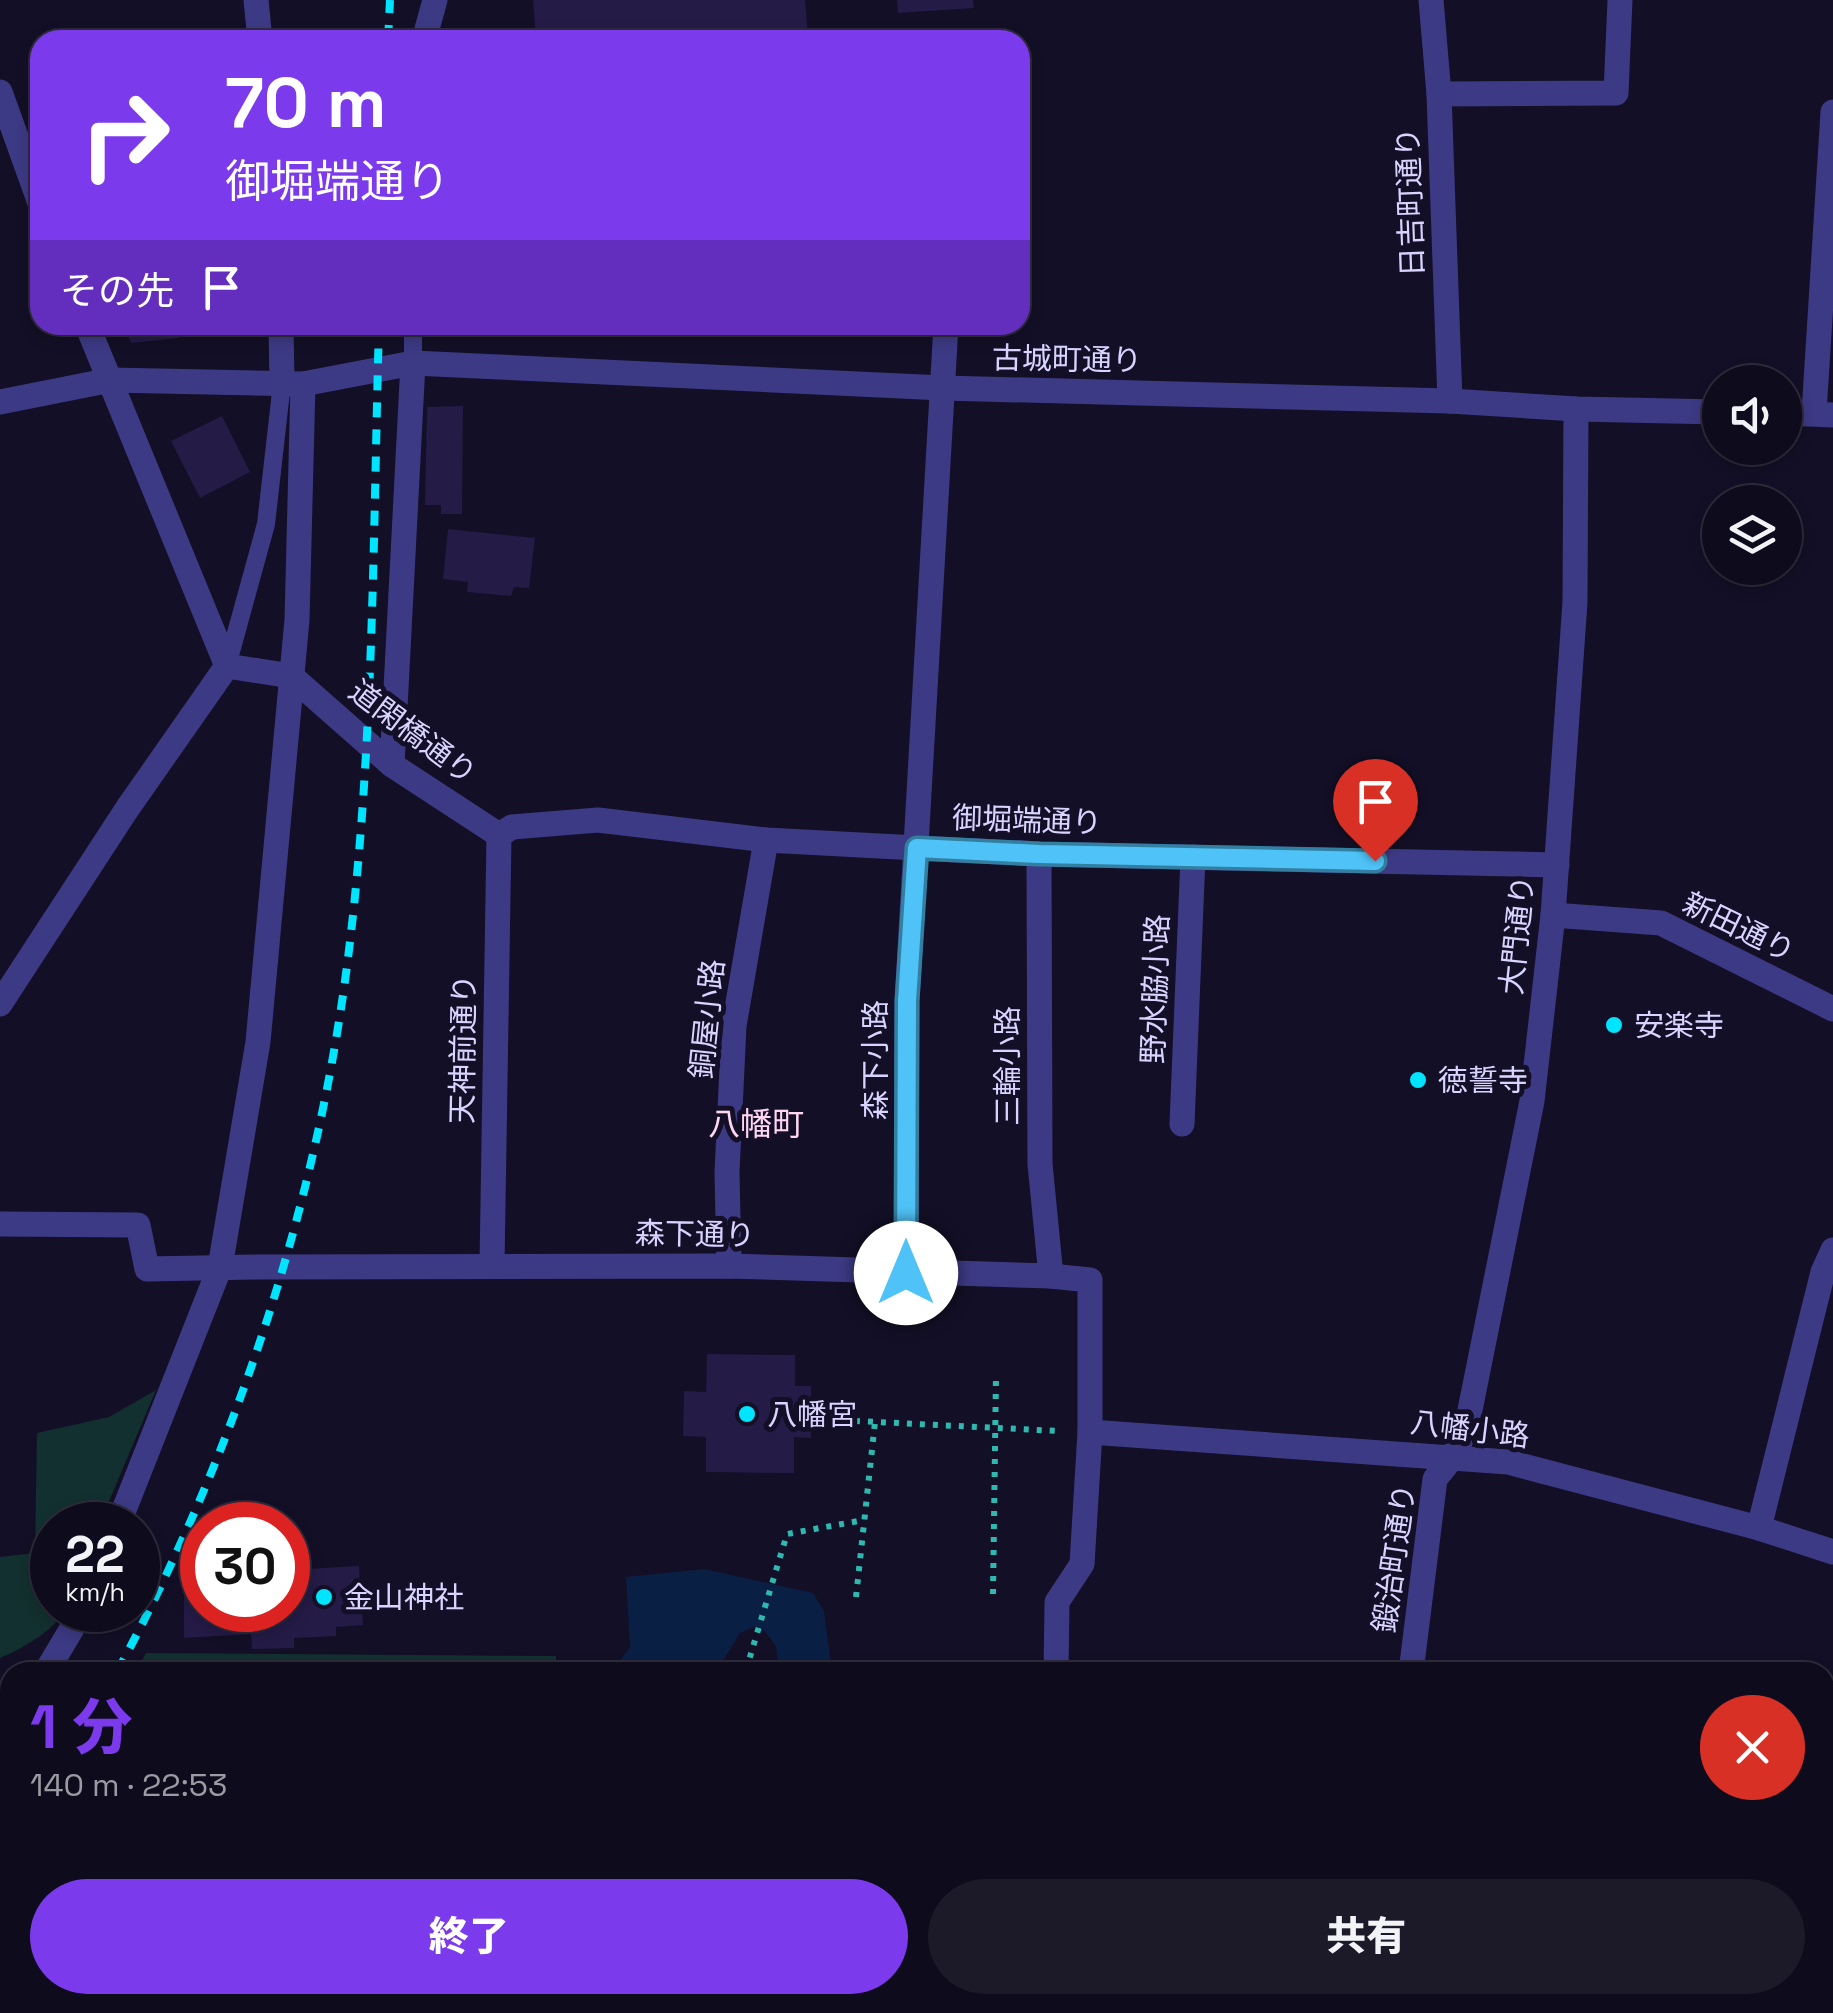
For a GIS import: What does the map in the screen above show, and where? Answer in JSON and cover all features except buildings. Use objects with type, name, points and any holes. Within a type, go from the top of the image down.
[{"type":"street","points":[[256,0],[259,30]]},
{"type":"street","points":[[426,30],[434,0]]},
{"type":"street","name":"日吉町通り","points":[[1431,0],[1439,94],[1450,401]]},
{"type":"street","points":[[1439,94],[1616,94],[1620,0]]},
{"type":"street","points":[[0,92],[30,174]]},
{"type":"street","points":[[1824,414],[1833,112]]},
{"type":"street","points":[[91,335],[226,666]]},
{"type":"street","points":[[127,1502],[220,1267],[258,1042],[297,620],[292,383],[283,335]]},
{"type":"street","name":"森下小路","points":[[906,1273],[907,1001],[946,335]]},
{"type":"street","points":[[392,765],[412,364]]},
{"type":"street","name":"古城町通り","points":[[0,402],[111,380],[292,383],[412,364],[943,388],[1702,412]]},
{"type":"street","name":"大門通り","points":[[1452,1458],[1466,1430],[1532,1101],[1553,915],[1575,602],[1576,409]]},
{"type":"street","points":[[226,666],[291,676]]},
{"type":"street","points":[[0,1004],[126,809],[226,666]]},
{"type":"street","name":"道閑橋通り","points":[[291,676],[392,765],[499,835]]},
{"type":"street","name":"御堀端通り","points":[[499,835],[512,827],[598,820],[766,840],[1039,854],[1557,865]]},
{"type":"street","name":"天神前通り","points":[[492,1265],[499,835]]},
{"type":"street","name":"銅屋小路","points":[[729,1266],[727,1172],[734,1026],[766,840]]},
{"type":"street","name":"三輪小路","points":[[1039,854],[1040,1164],[1051,1276]]},
{"type":"street","name":"野水脇小路","points":[[1182,1124],[1192,857]]},
{"type":"street","name":"新田通り","points":[[1553,915],[1661,923],[1833,1009]]},
{"type":"street","name":"森下通り","points":[[0,1224],[138,1225],[148,1270],[729,1266],[1090,1280],[1090,1432]]},
{"type":"street","points":[[1758,1528],[1823,1272],[1833,1250]]},
{"type":"street","points":[[1056,1662],[1057,1602],[1082,1564],[1090,1432]]},
{"type":"street","name":"八幡小路","points":[[1090,1432],[1508,1462],[1758,1528],[1833,1552]]},
{"type":"street","name":"鍛治町通り","points":[[1412,1662],[1435,1478],[1452,1458]]},
{"type":"street","points":[[52,1662],[70,1632]]},
{"type":"lane","points":[[412,364],[413,335]]},
{"type":"lane","points":[[226,666],[266,524],[292,383]]},
{"type":"path","points":[[993,1594],[996,1375]]},
{"type":"path","points":[[816,1419],[1090,1432]]},
{"type":"path","points":[[856,1597],[875,1422]]},
{"type":"path","points":[[748,1662],[787,1534],[864,1520]]},
{"type":"green space","points":[[156,1390],[109,1502],[36,1502],[37,1433],[109,1417]]},
{"type":"green space","points":[[30,1554],[30,1632],[44,1632],[0,1658],[0,1557]]},
{"type":"green space","points":[[146,1653],[556,1656],[556,1662],[141,1662]]},
{"type":"water","points":[[704,1569],[813,1593],[824,1611],[831,1662],[778,1662],[776,1646],[763,1629],[753,1627],[740,1633],[718,1662],[619,1662],[630,1647],[626,1577]]},
{"type":"railway","points":[[388,30],[390,0]]},
{"type":"railway","points":[[122,1662],[199,1503],[265,1326],[292,1235],[334,1051],[348,958],[363,801],[379,335]]},
{"type":"place","name":"安楽寺","points":[[1614,1025]]},
{"type":"place","name":"徳誓寺","points":[[1418,1080]]},
{"type":"place","name":"八幡宮","points":[[747,1414]]},
{"type":"place","name":"金山神社","points":[[324,1597]]},
{"type":"district","name":"八幡町","points":[[756,1124]]},
{"type":"route","points":[[906,1273],[907,1001],[917,848],[1375,861]]}]
